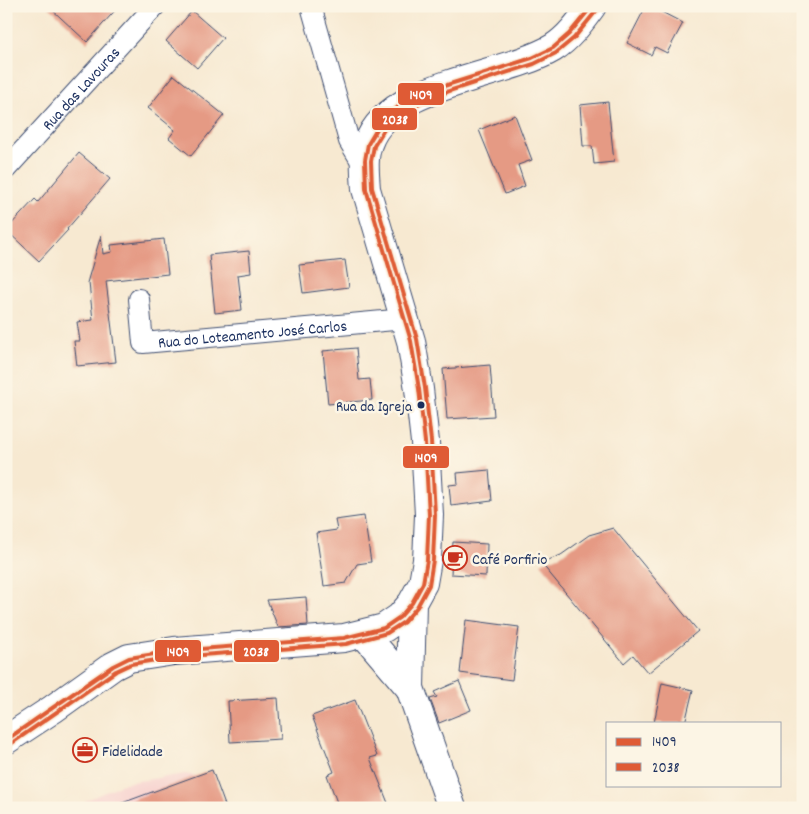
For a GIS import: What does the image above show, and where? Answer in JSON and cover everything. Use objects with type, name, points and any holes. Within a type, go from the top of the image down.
[{"type":"main road","points":[[6,740],[113,666],[129,658],[174,651],[324,640],[364,634],[384,628],[400,617],[412,603],[423,583],[427,560],[429,515],[425,442],[411,341],[366,189],[364,166],[368,143],[380,123],[401,105],[453,82],[528,60],[554,47],[569,34],[592,6]]},
{"type":"main road","points":[[412,603],[410,688],[452,808]]},
{"type":"main road","points":[[364,634],[410,688]]},
{"type":"street","name":"Rua das Lavouras","points":[[6,170],[155,6]]},
{"type":"street","points":[[311,6],[349,141],[364,166]]},
{"type":"street","name":"Rua do Loteamento José Carlos","points":[[139,299],[143,343],[405,319]]},
{"type":"shaded area","points":[[185,774],[210,778],[216,808],[87,808],[85,801],[125,783]]},
{"type":"building","points":[[48,6],[119,6],[87,42]]},
{"type":"building","points":[[646,6],[650,6],[683,23],[667,53],[655,47],[651,55],[627,43]]},
{"type":"building","points":[[192,11],[223,38],[197,68],[166,41]]},
{"type":"building","points":[[174,75],[224,115],[191,156],[169,138],[175,130],[148,108]]},
{"type":"building","points":[[608,102],[614,162],[594,164],[592,146],[583,146],[580,105]]},
{"type":"building","points":[[515,115],[532,160],[518,165],[525,186],[505,194],[479,130]]},
{"type":"building","points":[[79,153],[110,179],[68,230],[39,261],[6,230],[35,199],[38,202]]},
{"type":"building","points":[[101,235],[103,254],[112,252],[111,245],[164,239],[168,274],[106,281],[116,362],[77,366],[74,341],[80,341],[77,322],[93,320],[89,283],[87,283]]},
{"type":"building","points":[[249,251],[251,273],[238,275],[242,310],[215,313],[209,255]]},
{"type":"building","points":[[345,260],[349,287],[303,293],[299,265]]},
{"type":"building","points":[[356,348],[359,380],[370,379],[372,400],[328,404],[323,351]]},
{"type":"building","points":[[490,365],[494,416],[447,419],[443,369]]},
{"type":"building","points":[[489,470],[492,501],[451,506],[449,485],[458,484],[457,473]]},
{"type":"building","points":[[364,516],[371,562],[357,564],[346,583],[324,586],[316,533],[337,530],[335,520]]},
{"type":"building","points":[[613,528],[698,631],[648,673],[633,655],[624,663],[541,563],[561,555],[589,535]]},
{"type":"building","points":[[453,542],[487,544],[486,576],[451,574]]},
{"type":"building","points":[[306,597],[308,625],[278,627],[267,600]]},
{"type":"building","points":[[466,620],[519,627],[512,680],[460,673]]},
{"type":"building","points":[[459,681],[471,710],[439,723],[430,699],[437,697],[434,692]]},
{"type":"building","points":[[662,683],[693,690],[685,722],[654,722]]},
{"type":"building","points":[[278,698],[281,739],[230,742],[228,701]]},
{"type":"building","points":[[355,700],[377,756],[370,758],[390,808],[339,808],[327,775],[334,772],[312,716]]},
{"type":"building","points":[[212,770],[226,808],[114,808],[114,806]]},
{"type":"transit line","name":"1409","points":[[6,740],[113,666],[129,658],[174,651],[344,638],[384,628],[400,617],[412,603],[423,583],[427,560],[429,515],[425,442],[411,341],[366,189],[365,160],[368,144],[380,124],[398,107],[422,94],[532,58],[553,48],[569,34],[592,6]]},
{"type":"transit line","name":"2038","points":[[9,745],[116,671],[131,664],[175,657],[346,644],[387,633],[404,622],[417,607],[429,585],[433,560],[435,515],[431,441],[417,339],[372,188],[371,161],[374,146],[385,128],[402,113],[425,100],[534,64],[556,53],[574,38],[597,10]]},
{"type":"place","name":"Rua da Igreja","points":[[421,405]]},
{"type":"place","name":"Café Porfirio","points":[[455,558]]},
{"type":"place","name":"Fidelidade","points":[[85,750]]}]
